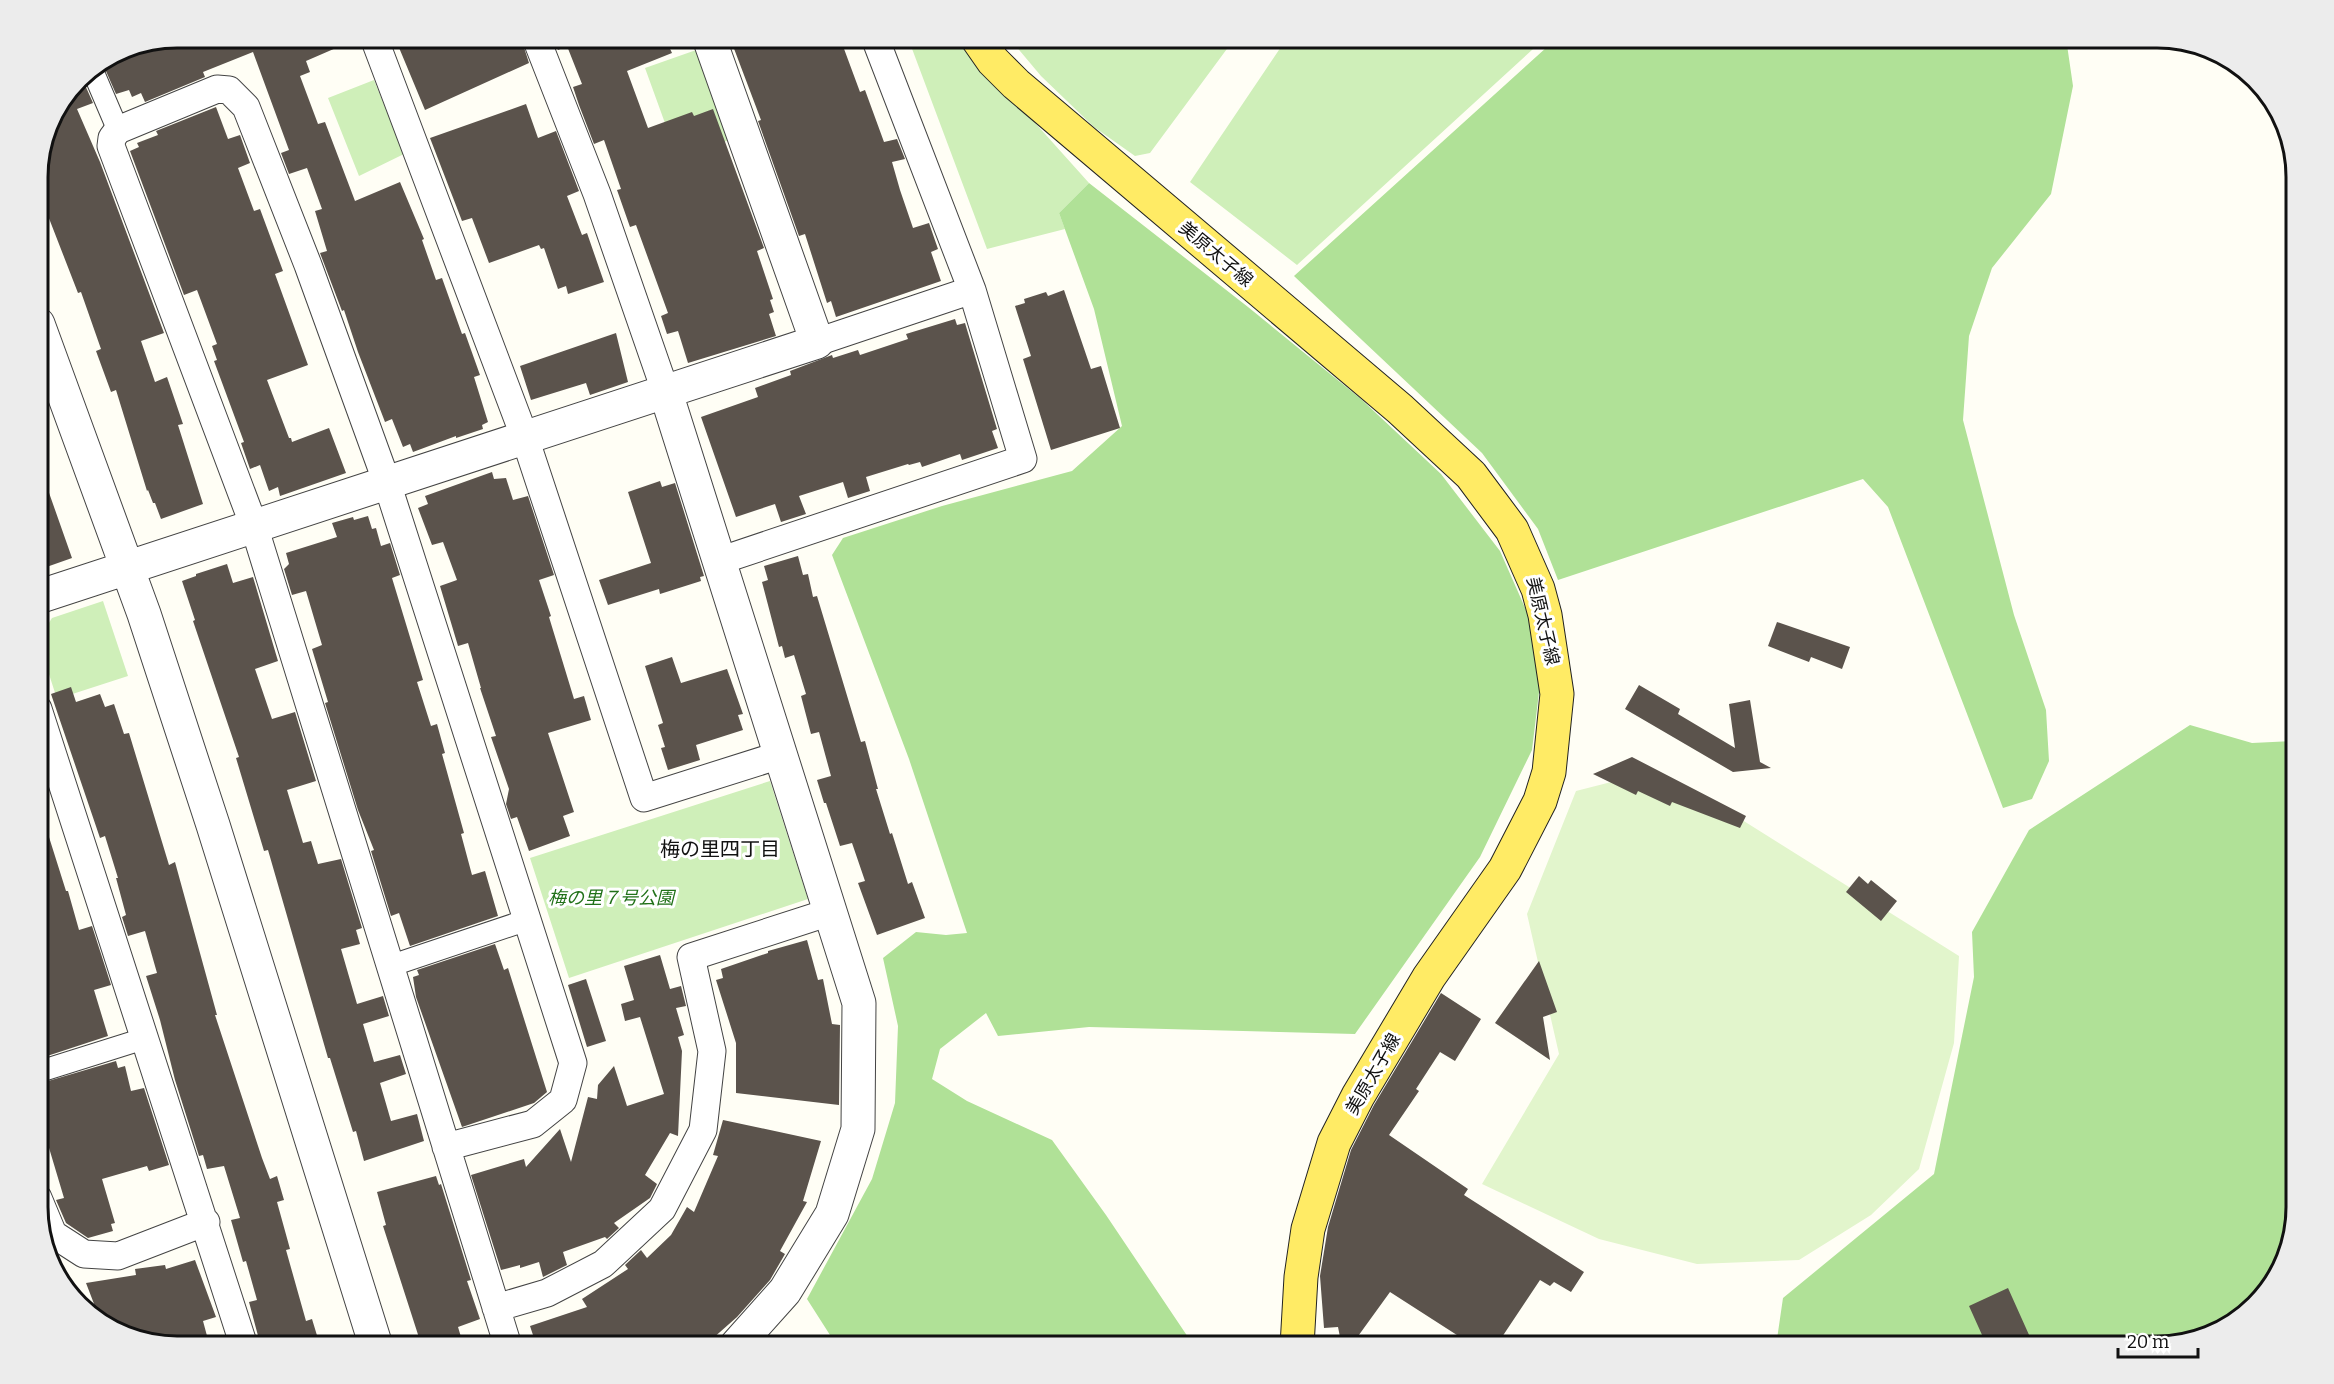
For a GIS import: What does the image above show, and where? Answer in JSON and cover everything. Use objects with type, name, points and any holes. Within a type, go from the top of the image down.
[{"type":"main road","name":"美原太子線","points":[[984,48],[993,61],[1016,84],[1447,451],[1471,475],[1512,530],[1538,589],[1557,694],[1549,772],[1540,801],[1505,869],[1429,978],[1358,1096],[1334,1143],[1308,1228],[1301,1277],[1298,1336]]},
{"type":"street","points":[[378,48],[525,438],[644,798],[780,755]]},
{"type":"street","points":[[540,48],[597,194],[666,393],[859,1004],[858,1129],[832,1214],[785,1291],[746,1336]]},
{"type":"street","points":[[713,48],[817,342]]},
{"type":"street","points":[[719,561],[1023,459],[972,290],[879,48]]},
{"type":"street","points":[[96,77],[118,130]]},
{"type":"street","points":[[446,1148],[533,1124],[563,1100],[573,1063],[387,483],[308,265],[246,107],[239,97],[229,90],[217,89],[118,130],[112,138],[111,146],[254,526],[446,1148],[505,1336]]},
{"type":"street","points":[[48,594],[666,393],[972,290]]},
{"type":"street","points":[[48,351],[127,568],[213,825],[373,1336]]},
{"type":"street","points":[[48,739],[206,1222],[241,1336]]},
{"type":"street","points":[[496,1308],[547,1293],[603,1264],[663,1209],[703,1130],[712,1051],[691,957],[830,912]]},
{"type":"street","points":[[390,966],[527,920]]},
{"type":"street","points":[[48,1069],[146,1038]]},
{"type":"street","points":[[49,1225],[53,1234],[84,1254],[118,1256],[206,1222]]},
{"type":"green space","points":[[912,48],[979,48],[1028,115],[1089,183],[1059,213],[1065,229],[987,249]]},
{"type":"green space","points":[[1017,48],[1228,48],[1150,153],[1135,156],[1094,127],[1041,76]]},
{"type":"green space","points":[[1280,48],[1534,48],[1297,265],[1190,182]]},
{"type":"green space","points":[[1546,48],[2067,48],[2073,86],[2051,194],[1992,268],[1969,336],[1963,420],[2014,615],[2046,710],[2049,761],[2032,799],[2003,808],[1888,507],[1863,479],[1558,580],[1538,529],[1482,453],[1294,276]]},
{"type":"green space","points":[[699,49],[732,139],[678,159],[645,68]]},
{"type":"green space","points":[[374,80],[404,154],[359,176],[328,98]]},
{"type":"green space","points":[[1089,183],[1361,399],[1441,474],[1500,551],[1544,651],[1532,750],[1480,857],[1355,1034],[1089,1027],[998,1036],[986,1013],[940,1049],[932,1079],[967,1101],[1052,1140],[1106,1215],[1187,1336],[831,1336],[807,1299],[872,1179],[895,1103],[898,1026],[883,958],[916,932],[946,935],[967,933],[909,759],[832,555],[843,538],[942,506],[1072,471],[1122,426],[1094,309],[1059,213]]},
{"type":"green space","points":[[103,601],[128,676],[57,699],[48,671],[48,624],[52,618]]},
{"type":"green space","points":[[2190,725],[2252,743],[2286,741],[2286,1207],[2282,1241],[2269,1272],[2248,1298],[2222,1319],[2191,1332],[2174,1335],[1777,1336],[1783,1298],[1934,1174],[1974,977],[1972,932],[2029,830]]},
{"type":"green space","points":[[1623,779],[1739,818],[1959,956],[1954,1043],[1919,1169],[1871,1215],[1799,1260],[1697,1264],[1599,1239],[1482,1184],[1559,1054],[1527,914],[1576,791]]},
{"type":"green space","name":"梅の里７号公園","points":[[770,781],[808,899],[569,978],[530,858]]},
{"type":"building","points":[[168,48],[336,48],[306,61],[310,72],[300,76],[318,124],[325,122],[355,201],[400,182],[424,239],[422,240],[436,280],[442,278],[462,334],[465,333],[480,375],[474,377],[488,422],[482,425],[483,429],[413,452],[410,444],[403,447],[392,419],[385,422],[344,310],[342,311],[320,253],[327,251],[315,211],[322,209],[307,168],[289,174],[281,153],[289,150],[253,52],[203,72],[205,77],[145,102],[141,93],[132,97],[129,90],[116,94],[105,70],[120,61],[152,50]]},
{"type":"building","points":[[399,48],[524,48],[529,63],[425,110]]},
{"type":"building","points":[[568,48],[670,48],[672,53],[627,71],[648,128],[692,112],[694,116],[713,109],[764,248],[757,251],[773,299],[770,300],[774,312],[769,314],[776,336],[688,363],[678,331],[667,334],[661,316],[668,313],[636,225],[630,227],[617,190],[621,189],[604,140],[594,144],[579,105],[573,87],[582,84]]},
{"type":"building","points":[[734,48],[844,48],[860,92],[865,90],[884,142],[897,139],[905,159],[892,162],[900,190],[913,228],[929,223],[938,249],[931,252],[941,281],[836,317],[831,301],[827,303],[805,234],[799,236],[758,121],[761,120]]},
{"type":"building","points":[[86,86],[93,103],[77,109],[100,162],[164,333],[141,341],[155,382],[167,377],[183,424],[178,425],[203,504],[161,519],[147,491],[116,390],[111,392],[96,351],[101,349],[81,292],[78,293],[48,216],[48,168],[52,143],[65,112]]},
{"type":"building","points":[[526,104],[538,138],[556,131],[579,191],[567,196],[582,235],[587,233],[604,282],[568,294],[566,286],[558,289],[544,248],[541,249],[539,245],[489,263],[472,218],[462,221],[430,138]]},
{"type":"building","points":[[216,107],[228,139],[240,135],[250,163],[238,168],[254,211],[260,209],[283,271],[275,274],[308,365],[267,380],[292,442],[329,428],[346,473],[280,496],[278,487],[269,491],[260,465],[250,469],[241,443],[244,442],[214,361],[217,360],[212,346],[217,344],[197,290],[184,295],[130,151],[139,147],[137,143],[158,135],[156,131]]},
{"type":"building","points":[[1064,290],[1091,369],[1101,366],[1120,428],[1051,450],[1023,359],[1031,356],[1015,306],[1025,303],[1024,299],[1046,292],[1048,296]]},
{"type":"building","points":[[955,319],[957,325],[965,323],[997,429],[992,431],[998,448],[962,460],[960,454],[922,467],[920,462],[908,464],[866,477],[870,491],[848,498],[843,482],[799,496],[806,514],[781,522],[775,504],[736,517],[701,417],[758,397],[755,388],[791,375],[790,371],[832,355],[833,358],[858,350],[860,355],[908,339],[906,334]]},
{"type":"building","points":[[616,333],[628,382],[590,395],[586,383],[531,400],[520,366]]},
{"type":"building","points":[[492,472],[494,479],[506,478],[513,500],[528,496],[554,575],[539,580],[551,616],[549,617],[574,699],[584,696],[591,720],[548,733],[574,812],[563,816],[570,836],[529,851],[517,817],[511,819],[506,804],[509,789],[491,737],[496,736],[468,643],[458,646],[440,586],[457,580],[443,542],[432,545],[418,508],[428,504],[425,496]]},
{"type":"building","points":[[660,481],[662,487],[675,483],[704,576],[700,577],[701,581],[660,594],[659,589],[608,605],[599,580],[651,563],[628,492]]},
{"type":"building","points":[[48,490],[72,558],[48,566]]},
{"type":"building","points":[[368,516],[372,529],[376,528],[381,546],[390,543],[400,575],[392,578],[423,680],[417,682],[431,726],[437,724],[445,753],[442,754],[464,833],[461,834],[472,875],[485,871],[498,916],[410,946],[399,913],[391,916],[371,851],[374,850],[358,810],[325,703],[328,702],[312,649],[322,645],[306,591],[292,595],[284,569],[289,564],[286,553],[337,537],[332,523],[353,517],[354,520]]},
{"type":"building","points":[[798,556],[803,575],[808,574],[813,597],[817,596],[861,742],[865,741],[878,789],[876,789],[890,834],[892,833],[908,884],[912,882],[925,918],[877,935],[858,883],[865,881],[852,843],[840,846],[826,803],[824,803],[817,780],[831,776],[819,732],[811,734],[801,696],[806,694],[794,655],[785,658],[782,646],[779,647],[762,582],[768,580],[764,566]]},
{"type":"building","points":[[227,564],[233,583],[253,577],[278,661],[255,669],[272,719],[295,712],[316,781],[287,790],[303,843],[311,841],[318,864],[341,859],[362,928],[356,930],[360,944],[341,949],[357,1004],[383,996],[389,1016],[363,1024],[374,1062],[400,1055],[406,1074],[380,1083],[391,1121],[417,1114],[424,1141],[364,1161],[356,1131],[353,1132],[330,1058],[328,1058],[268,850],[264,851],[236,758],[239,757],[193,621],[195,620],[182,581]]},
{"type":"building","points":[[1777,622],[1850,647],[1842,669],[1811,657],[1809,662],[1768,646]]},
{"type":"building","points":[[672,657],[681,683],[727,669],[743,714],[738,715],[743,730],[696,745],[700,760],[668,770],[661,748],[665,747],[658,725],[663,723],[645,666]]},
{"type":"building","points":[[1639,685],[1680,709],[1678,714],[1735,748],[1729,704],[1750,700],[1760,762],[1771,768],[1733,772],[1625,709]]},
{"type":"building","points":[[71,687],[76,702],[100,694],[105,707],[114,704],[124,734],[129,733],[169,865],[175,862],[217,1015],[215,1015],[262,1158],[270,1179],[277,1176],[284,1200],[277,1202],[290,1249],[286,1250],[306,1321],[312,1319],[317,1336],[258,1336],[249,1302],[257,1300],[231,1220],[240,1218],[224,1166],[207,1169],[203,1155],[199,1156],[146,976],[157,973],[145,931],[128,936],[122,917],[126,915],[116,878],[118,878],[105,836],[100,838],[51,694]]},
{"type":"building","points":[[1632,757],[1746,816],[1740,828],[1672,802],[1670,806],[1638,791],[1636,795],[1593,774]]},
{"type":"building","points":[[48,834],[79,930],[92,926],[111,985],[94,990],[108,1036],[48,1056]]},
{"type":"building","points":[[1859,876],[1868,884],[1871,880],[1897,901],[1881,921],[1846,892]]},
{"type":"building","points":[[807,940],[818,980],[823,979],[832,1024],[840,1025],[839,1105],[736,1093],[736,1043],[716,980],[723,978],[721,969],[768,953],[768,951]]},
{"type":"building","points":[[495,944],[504,970],[508,968],[547,1092],[534,1103],[462,1127],[416,997],[413,977],[419,975],[417,970]]},
{"type":"building","points":[[660,955],[670,989],[681,986],[686,1006],[676,1008],[684,1035],[678,1037],[682,1051],[678,1136],[670,1133],[645,1175],[657,1184],[650,1198],[614,1223],[619,1228],[607,1239],[605,1237],[563,1252],[567,1265],[543,1277],[539,1262],[520,1268],[520,1265],[501,1270],[471,1175],[524,1159],[526,1167],[560,1129],[571,1162],[588,1097],[597,1099],[598,1085],[614,1066],[627,1106],[664,1094],[640,1017],[625,1021],[621,1004],[634,1000],[624,966]]},
{"type":"building","points":[[1539,961],[1557,1012],[1543,1017],[1550,1060],[1495,1023]]},
{"type":"building","points":[[586,979],[606,1041],[587,1047],[568,985]]},
{"type":"building","points":[[1441,993],[1481,1019],[1455,1061],[1440,1052],[1416,1089],[1419,1091],[1389,1135],[1468,1189],[1464,1195],[1584,1272],[1571,1292],[1554,1282],[1550,1286],[1540,1280],[1503,1336],[1458,1336],[1390,1292],[1358,1336],[1340,1336],[1338,1327],[1324,1328],[1320,1276],[1328,1227],[1351,1150],[1374,1105]]},
{"type":"building","points":[[116,1061],[118,1068],[125,1066],[131,1091],[144,1088],[169,1165],[149,1171],[147,1166],[102,1179],[115,1223],[111,1224],[113,1231],[88,1238],[66,1223],[56,1200],[64,1198],[48,1144],[48,1081]]},
{"type":"building","points":[[723,1120],[821,1141],[803,1201],[807,1202],[780,1251],[785,1254],[770,1280],[737,1317],[715,1336],[533,1336],[530,1326],[587,1307],[582,1299],[628,1269],[625,1265],[641,1250],[647,1258],[671,1235],[687,1207],[694,1212],[718,1156],[713,1155]]},
{"type":"building","points":[[436,1176],[439,1185],[441,1184],[471,1280],[467,1281],[480,1319],[458,1327],[461,1336],[418,1336],[383,1226],[386,1225],[377,1192]]},
{"type":"building","points":[[195,1260],[216,1317],[203,1321],[207,1336],[160,1335],[143,1332],[112,1319],[95,1306],[86,1283],[136,1275],[135,1269],[165,1265],[166,1269]]},
{"type":"building","points":[[2008,1288],[2030,1336],[1982,1336],[1969,1306]]},
{"type":"district","name":"梅の里四丁目","points":[[720,849]]}]
